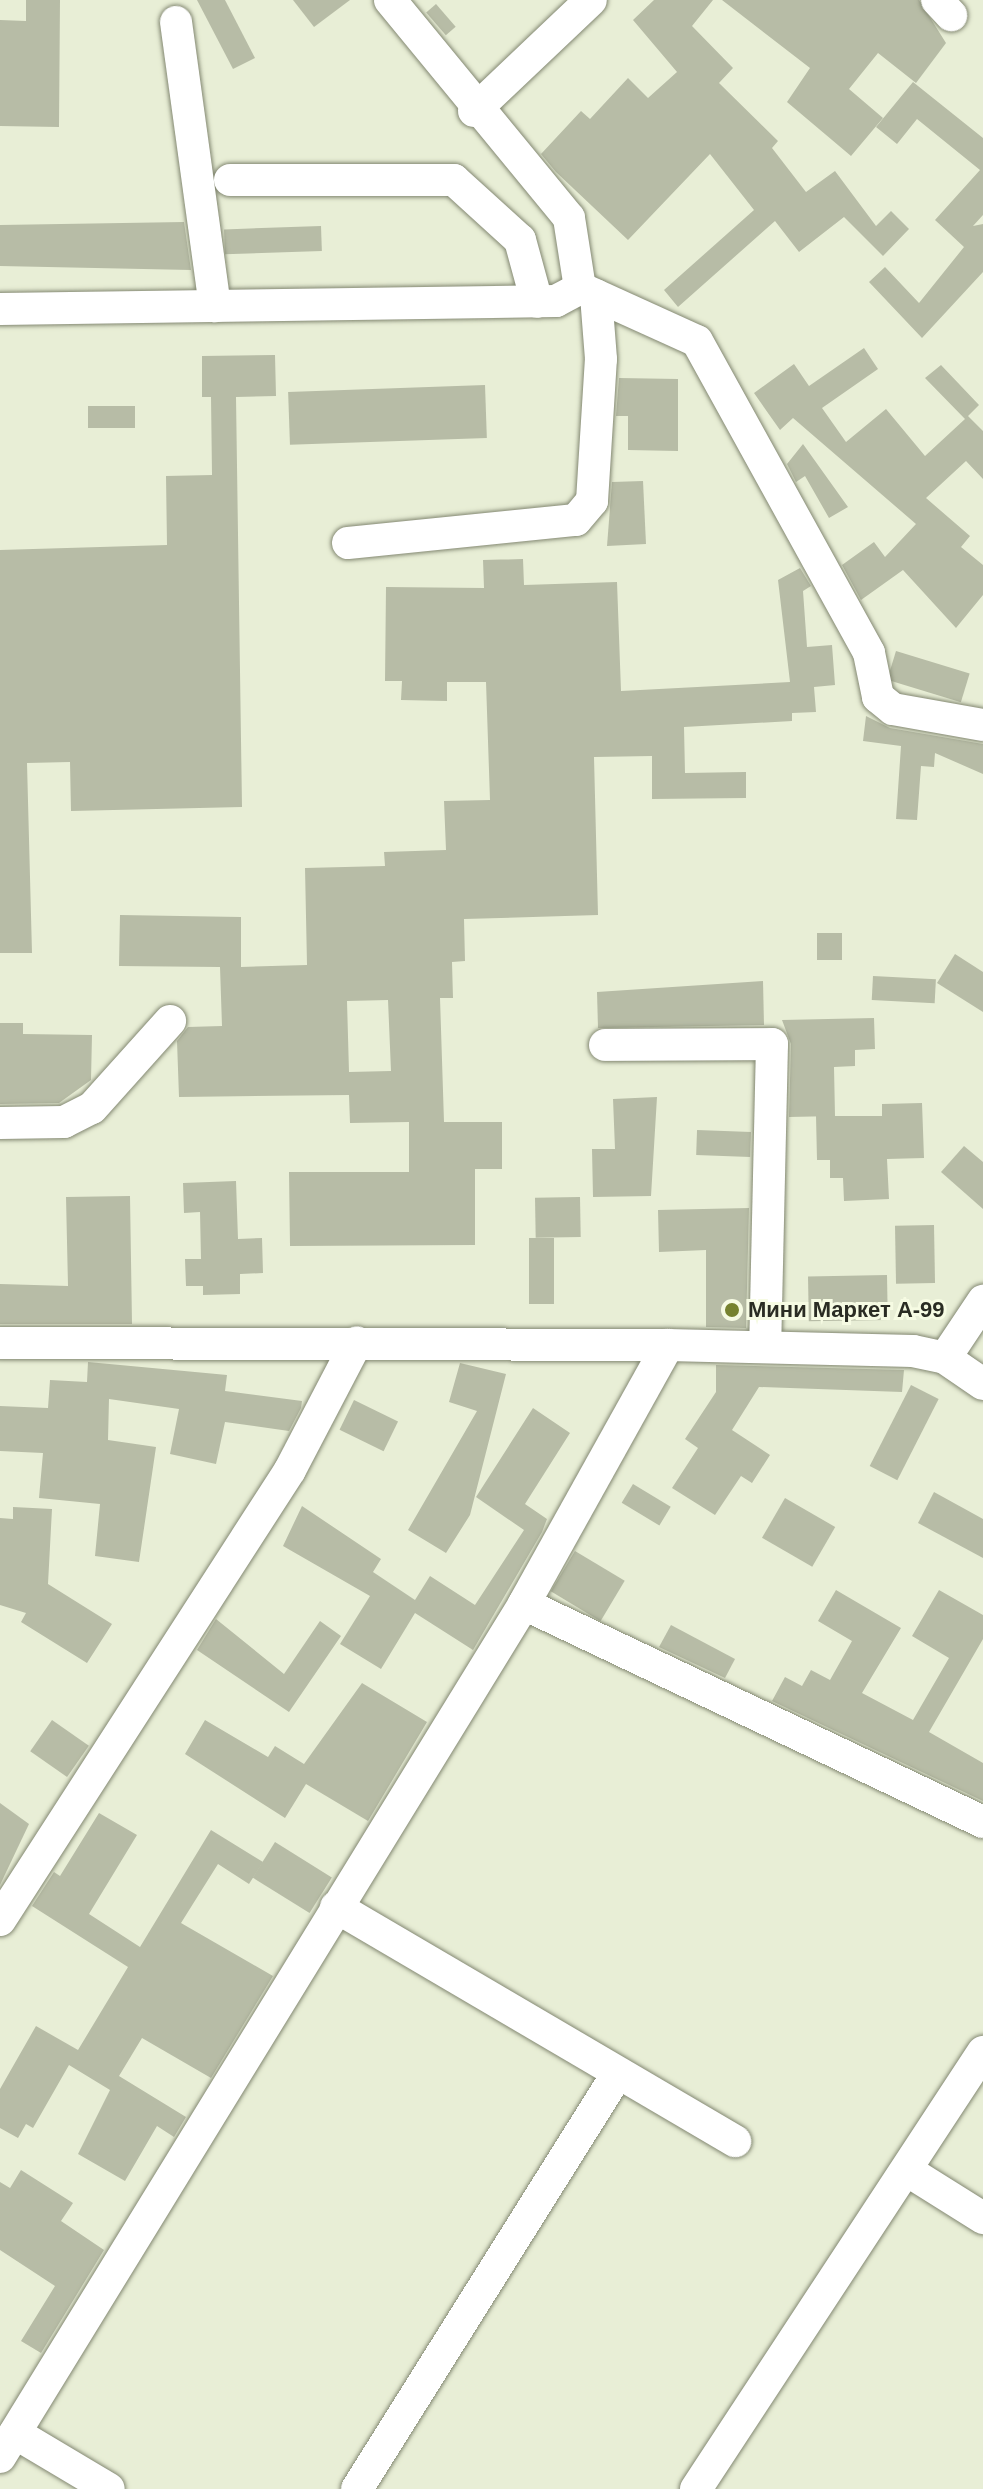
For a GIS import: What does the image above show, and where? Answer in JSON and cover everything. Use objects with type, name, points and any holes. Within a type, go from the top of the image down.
[{"type":"street","points":[[348,543],[576,520],[592,501],[601,359],[569,218],[474,111],[390,0]]},
{"type":"street","points":[[474,111],[591,0]]},
{"type":"street","points":[[176,22],[215,306]]},
{"type":"street","points":[[230,180],[454,180],[520,240],[537,302]]},
{"type":"street","points":[[0,309],[537,302],[588,292],[697,341],[869,653],[878,697],[893,709],[983,725]]},
{"type":"street","points":[[0,1123],[64,1122],[92,1108],[170,1021]]},
{"type":"street","points":[[605,1045],[772,1044],[765,1346]]},
{"type":"street","points":[[945,1358],[983,1301]]},
{"type":"street","points":[[0,1920],[290,1470],[357,1342]]},
{"type":"street","points":[[0,1343],[765,1346],[945,1358],[983,1384]]},
{"type":"street","points":[[109,2489],[7,2445],[524,1604],[668,1345]]},
{"type":"street","points":[[524,1604],[983,1822]]},
{"type":"street","points":[[336,1907],[735,2141]]},
{"type":"street","points":[[696,2489],[908,2171],[983,2052]]},
{"type":"street","points":[[357,2489],[618,2073]]},
{"type":"street","points":[[908,2171],[983,2218]]},
{"type":"building","points":[[26,0],[60,0],[59,127],[0,126],[0,20],[26,21]]},
{"type":"building","points":[[197,0],[225,0],[255,58],[233,69]]},
{"type":"building","points":[[293,0],[350,0],[314,27]]},
{"type":"building","points":[[654,0],[713,0],[692,26],[733,68],[719,83],[778,141],[772,148],[806,192],[835,171],[876,226],[891,211],[909,229],[883,256],[844,217],[799,252],[775,221],[678,307],[664,290],[754,210],[710,154],[628,240],[556,172],[541,154],[581,111],[590,119],[628,78],[648,98],[677,72],[633,20]]},
{"type":"building","points":[[722,0],[919,0],[946,43],[916,83],[878,53],[849,89],[883,118],[851,156],[787,102],[810,68]]},
{"type":"building","points":[[436,4],[456,27],[446,35],[426,13]]},
{"type":"building","points":[[913,82],[983,138],[983,215],[973,226],[983,224],[983,272],[922,338],[869,282],[885,267],[919,303],[964,247],[935,220],[980,170],[917,119],[897,144],[876,127]]},
{"type":"building","points":[[184,222],[191,270],[0,266],[0,225]]},
{"type":"building","points":[[321,226],[322,251],[225,254],[224,229]]},
{"type":"building","points":[[864,348],[878,369],[822,408],[846,442],[886,409],[925,456],[965,419],[925,378],[941,365],[979,405],[968,416],[983,431],[983,479],[966,461],[926,498],[970,536],[961,547],[983,565],[983,595],[956,628],[903,570],[861,600],[842,565],[874,542],[885,557],[916,524],[793,418],[780,430],[754,393],[794,364],[809,386]]},
{"type":"building","points":[[275,355],[276,396],[236,397],[242,807],[71,811],[70,762],[27,763],[32,953],[0,953],[0,550],[167,545],[166,476],[212,475],[211,397],[202,397],[202,356]]},
{"type":"building","points":[[619,378],[678,379],[678,451],[628,450],[628,416],[616,416]]},
{"type":"building","points":[[485,385],[487,438],[290,445],[288,392]]},
{"type":"building","points":[[88,406],[135,406],[135,428],[88,428]]},
{"type":"building","points":[[803,444],[848,507],[829,518],[805,476],[796,482],[787,464]]},
{"type":"building","points":[[643,481],[646,544],[607,546],[612,482]]},
{"type":"building","points":[[523,559],[524,585],[617,582],[621,691],[790,682],[778,580],[800,568],[811,586],[803,591],[807,647],[832,645],[835,685],[814,687],[816,712],[792,713],[792,721],[684,727],[685,773],[746,772],[746,798],[652,799],[652,756],[594,757],[598,915],[464,919],[465,961],[452,962],[453,998],[440,998],[444,1122],[502,1122],[502,1169],[475,1169],[475,1245],[290,1246],[289,1172],[409,1172],[409,1122],[350,1123],[349,1095],[179,1097],[177,1041],[188,1027],[222,1026],[220,967],[119,966],[120,915],[241,917],[241,967],[307,965],[305,868],[385,866],[384,852],[446,850],[444,801],[490,800],[486,682],[447,682],[447,701],[401,700],[402,681],[385,681],[386,587],[484,588],[483,560]],"holes":[[[388,1000],[391,1071],[349,1072],[347,1001]]]},
{"type":"building","points":[[896,651],[970,674],[961,702],[887,680]]},
{"type":"building","points":[[866,716],[890,728],[983,744],[983,774],[935,753],[934,767],[921,766],[917,820],[896,819],[901,746],[863,741]]},
{"type":"building","points":[[817,933],[842,933],[842,960],[817,960]]},
{"type":"building","points":[[955,954],[983,972],[983,1012],[937,983]]},
{"type":"building","points":[[873,976],[936,979],[935,1003],[872,1000]]},
{"type":"building","points":[[763,981],[764,1025],[598,1028],[597,992]]},
{"type":"building","points":[[874,1018],[875,1049],[855,1050],[855,1066],[834,1067],[835,1116],[789,1117],[791,1044],[782,1020]]},
{"type":"building","points":[[0,1023],[23,1023],[23,1034],[92,1035],[91,1080],[59,1103],[0,1104]]},
{"type":"building","points":[[657,1097],[651,1196],[593,1197],[592,1149],[615,1149],[613,1099]]},
{"type":"building","points":[[922,1103],[924,1158],[887,1159],[889,1199],[844,1201],[843,1178],[830,1178],[830,1160],[817,1160],[816,1116],[882,1116],[882,1104]]},
{"type":"building","points":[[697,1130],[751,1132],[750,1157],[696,1155]]},
{"type":"building","points":[[964,1146],[983,1162],[983,1209],[941,1172]]},
{"type":"building","points":[[236,1181],[238,1239],[262,1238],[263,1273],[240,1274],[240,1294],[203,1295],[203,1286],[186,1286],[185,1259],[201,1259],[200,1212],[184,1213],[183,1183]]},
{"type":"building","points":[[130,1196],[132,1324],[0,1324],[0,1284],[68,1286],[66,1197]]},
{"type":"building","points":[[580,1197],[581,1237],[536,1238],[535,1198]]},
{"type":"building","points":[[749,1208],[746,1328],[706,1327],[706,1250],[659,1252],[658,1210]]},
{"type":"building","points":[[934,1225],[935,1283],[896,1284],[895,1226]]},
{"type":"building","points":[[529,1238],[554,1238],[554,1304],[529,1304]]},
{"type":"building","points":[[887,1275],[888,1320],[809,1321],[808,1276]]},
{"type":"building","points":[[88,1362],[227,1375],[225,1391],[302,1401],[301,1408],[289,1431],[225,1422],[216,1464],[170,1454],[179,1409],[109,1399],[108,1440],[156,1447],[139,1562],[95,1556],[100,1504],[39,1498],[43,1453],[0,1451],[0,1406],[48,1408],[50,1380],[87,1382]]},
{"type":"building","points":[[460,1363],[506,1374],[470,1515],[446,1553],[408,1530],[477,1411],[449,1402]]},
{"type":"building","points":[[716,1365],[904,1370],[902,1392],[759,1387],[732,1430],[770,1455],[752,1483],[741,1476],[715,1515],[672,1488],[698,1448],[685,1439],[716,1392]]},
{"type":"building","points":[[911,1385],[939,1399],[897,1480],[870,1466]]},
{"type":"building","points":[[354,1400],[398,1421],[384,1451],[340,1430]]},
{"type":"building","points":[[533,1408],[570,1433],[525,1504],[547,1519],[542,1532],[473,1650],[415,1613],[381,1669],[340,1644],[370,1596],[283,1546],[302,1506],[381,1559],[373,1572],[415,1600],[430,1576],[475,1605],[524,1530],[476,1497]]},
{"type":"building","points":[[633,1484],[671,1507],[659,1526],[622,1503]]},
{"type":"building","points":[[934,1492],[983,1519],[983,1558],[918,1523]]},
{"type":"building","points":[[785,1498],[835,1527],[812,1567],[762,1538]]},
{"type":"building","points":[[13,1507],[52,1509],[48,1584],[112,1624],[87,1663],[21,1622],[26,1613],[0,1605],[0,1518],[13,1519]]},
{"type":"building","points":[[575,1551],[625,1581],[601,1621],[551,1591]]},
{"type":"building","points":[[836,1590],[901,1628],[862,1693],[913,1720],[949,1658],[912,1636],[939,1590],[983,1615],[983,1639],[929,1732],[983,1763],[983,1801],[772,1701],[785,1677],[802,1686],[811,1670],[830,1680],[852,1641],[818,1621]]},
{"type":"building","points":[[216,1619],[284,1674],[320,1621],[341,1636],[289,1712],[197,1650]]},
{"type":"building","points":[[671,1625],[735,1659],[725,1678],[659,1647]]},
{"type":"building","points":[[362,1683],[427,1722],[368,1821],[306,1784],[285,1818],[185,1754],[205,1720],[268,1757],[275,1746],[304,1764]]},
{"type":"building","points":[[52,1720],[89,1746],[67,1777],[30,1751]]},
{"type":"building","points":[[0,1803],[29,1824],[0,1885]]},
{"type":"building","points":[[99,1813],[137,1835],[89,1914],[140,1947],[211,1830],[263,1862],[249,1884],[218,1864],[181,1923],[273,1976],[211,2078],[142,2038],[119,2076],[186,2117],[174,2137],[157,2126],[125,2181],[78,2154],[110,2090],[69,2065],[33,2128],[26,2124],[18,2138],[0,2128],[0,2089],[36,2026],[78,2050],[128,1967],[32,1906],[54,1872],[60,1876]]},
{"type":"building","points":[[275,1842],[332,1878],[310,1913],[253,1878]]},
{"type":"building","points":[[21,2170],[73,2203],[61,2221],[104,2250],[41,2353],[21,2341],[55,2286],[0,2250],[0,2182],[10,2188]]},
{"type":"place","name":"Мини Маркет А-99","points":[[732,1310]]}]
